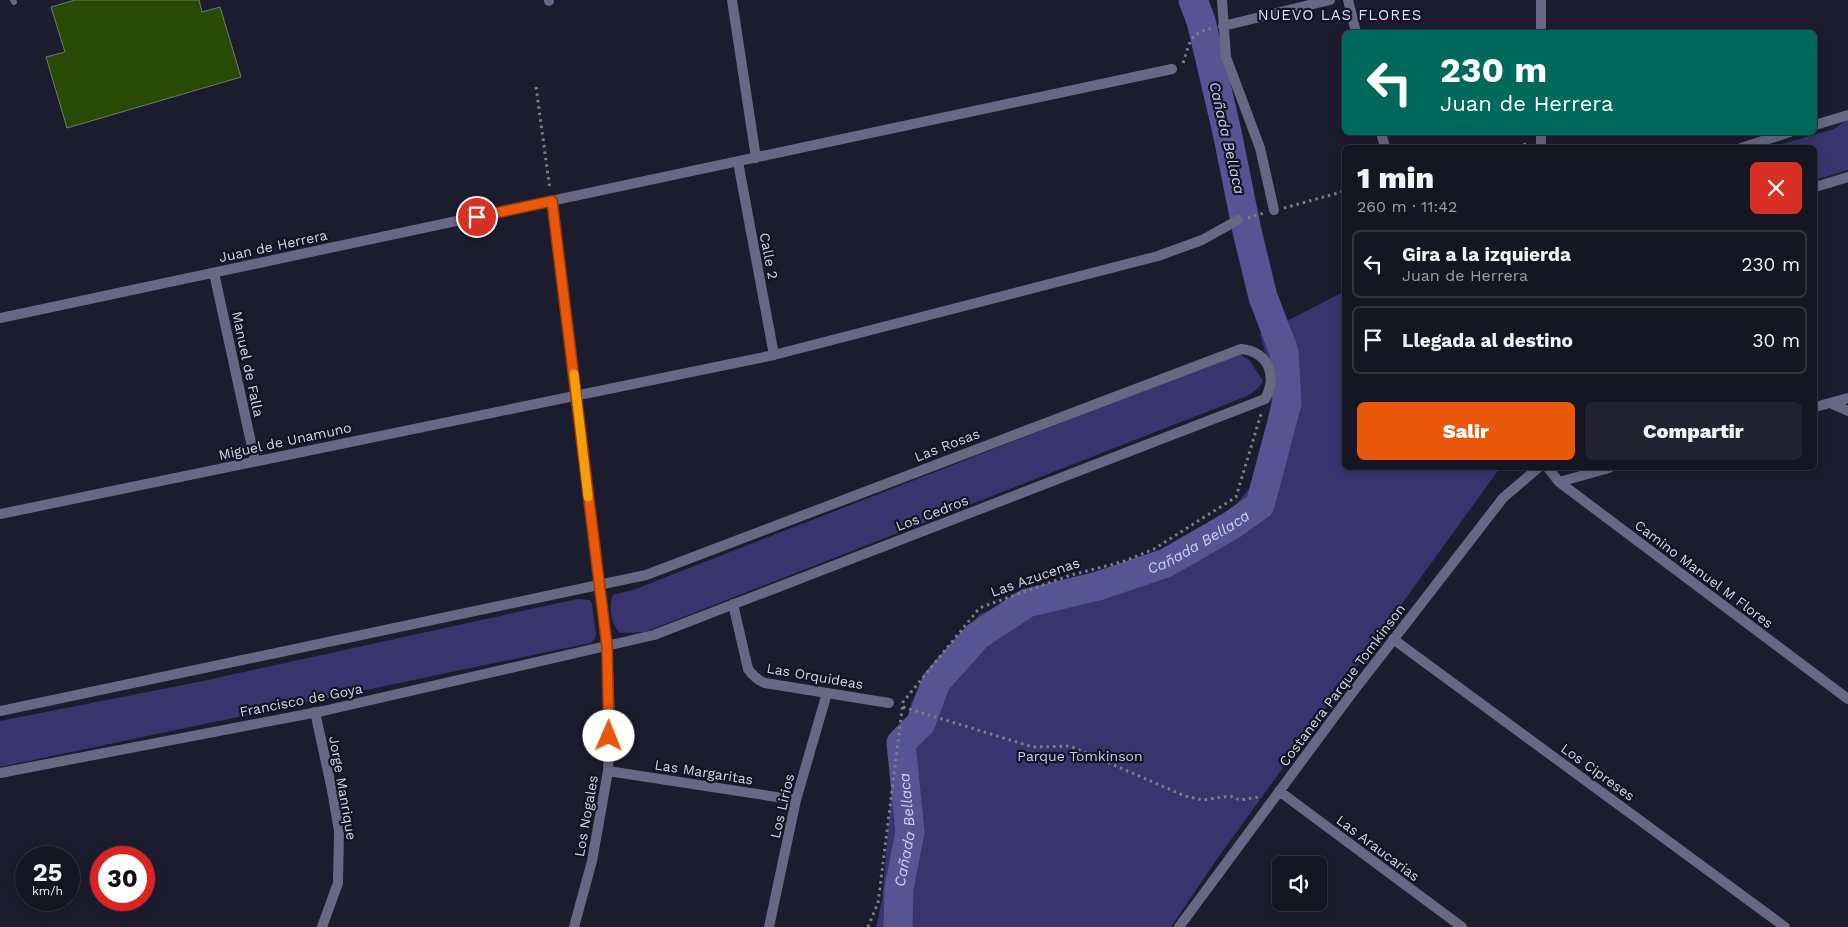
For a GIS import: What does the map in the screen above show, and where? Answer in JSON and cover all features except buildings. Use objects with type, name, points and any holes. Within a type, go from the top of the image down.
[{"type":"street","points":[[732,0],[756,158]]},
{"type":"street","points":[[1222,0],[1226,57],[1260,148],[1274,210]]},
{"type":"street","points":[[1223,26],[1330,0]]},
{"type":"street","points":[[1348,0],[1356,30]]},
{"type":"street","points":[[1541,0],[1541,30]]},
{"type":"street","name":"Juan de Herrera","points":[[0,318],[1172,70]]},
{"type":"street","points":[[1817,124],[1848,115]]},
{"type":"street","points":[[1750,145],[1781,135]]},
{"type":"street","name":"Calle 2","points":[[738,162],[774,355]]},
{"type":"street","points":[[1817,186],[1848,177]]},
{"type":"street","name":"Los Nogales","points":[[552,201],[577,395],[598,586],[607,646],[610,719],[608,771],[592,861],[574,927]]},
{"type":"street","name":"Miguel de Unamuno","points":[[0,514],[774,355],[1158,256],[1202,240],[1238,220]]},
{"type":"street","name":"Manuel de Falla","points":[[214,273],[255,461]]},
{"type":"street","name":"Las Rosas","points":[[598,586],[646,575],[1241,349],[1250,350],[1258,355],[1272,373],[1272,382],[1265,399]]},
{"type":"street","points":[[1817,406],[1848,398]]},
{"type":"street","name":"Los Cedros","points":[[607,646],[654,635],[1265,399]]},
{"type":"street","points":[[1830,403],[1848,411]]},
{"type":"street","name":"Costanera Parque Tomkinson","points":[[1179,927],[1279,791],[1503,498],[1536,470]]},
{"type":"street","name":"Camino Manuel M Flores","points":[[1550,470],[1559,482],[1848,699]]},
{"type":"street","points":[[1559,482],[1602,470]]},
{"type":"street","points":[[0,711],[598,586]]},
{"type":"street","name":"Las Orquideas","points":[[733,604],[748,669],[752,676],[765,683],[889,703]]},
{"type":"street","name":"Los Cipreses","points":[[1394,639],[1785,927]]},
{"type":"street","name":"Francisco de Goya","points":[[0,773],[315,712],[607,646]]},
{"type":"street","name":"Los Lirios","points":[[769,927],[796,800],[827,693]]},
{"type":"street","name":"Jorge Manrique","points":[[315,712],[332,790],[339,838],[338,883],[322,927]]},
{"type":"street","name":"Las Margaritas","points":[[608,771],[796,800]]},
{"type":"street","name":"Las Araucarias","points":[[1279,791],[1462,927]]},
{"type":"path","points":[[1172,70],[1181,66],[1188,45],[1196,33],[1201,31]]},
{"type":"path","points":[[536,87],[552,201]]},
{"type":"path","points":[[1522,145],[1541,140]]},
{"type":"path","points":[[1274,210],[1342,192]]},
{"type":"path","name":"Las Azucenas","points":[[868,927],[878,902],[903,702],[982,607],[1068,576],[1125,561],[1154,549],[1236,497],[1244,476],[1265,399]]},
{"type":"path","points":[[903,707],[1033,747],[1070,746],[1184,796],[1203,800],[1230,796],[1240,800],[1279,791]]},
{"type":"green space","points":[[1848,119],[1848,170],[1817,179],[1817,145],[1779,145],[1817,135],[1834,129]]},
{"type":"green space","name":"Parque Tomkinson","points":[[1342,293],[1342,470],[1499,470],[1217,859],[1171,927],[876,927],[882,900],[893,772],[911,704],[920,683],[980,614],[1038,590],[1103,574],[1146,560],[1234,507],[1252,485],[1265,438],[1272,394],[1266,354],[1260,335]]},
{"type":"green space","points":[[1241,355],[1250,361],[1263,381],[1249,395],[645,632],[620,633],[614,625],[611,610],[613,595],[633,590],[1229,357]]},
{"type":"green space","points":[[577,599],[590,600],[592,604],[596,635],[590,643],[0,767],[0,721],[198,682]]},
{"type":"waterway","name":"Cañada Bellaca","points":[[898,927],[899,888],[910,832],[901,743],[921,723],[936,682],[977,636],[1027,603],[1098,586],[1166,563],[1232,525],[1260,505],[1287,403],[1284,352],[1263,297],[1201,21],[1193,0]]},
{"type":"slow traffic","points":[[574,374],[588,497]]},
{"type":"district","name":"NUEVO LAS FLORES","points":[[1340,15]]},
{"type":"route","points":[[477,217],[552,201],[577,395],[598,586],[607,646],[609,736]]}]
